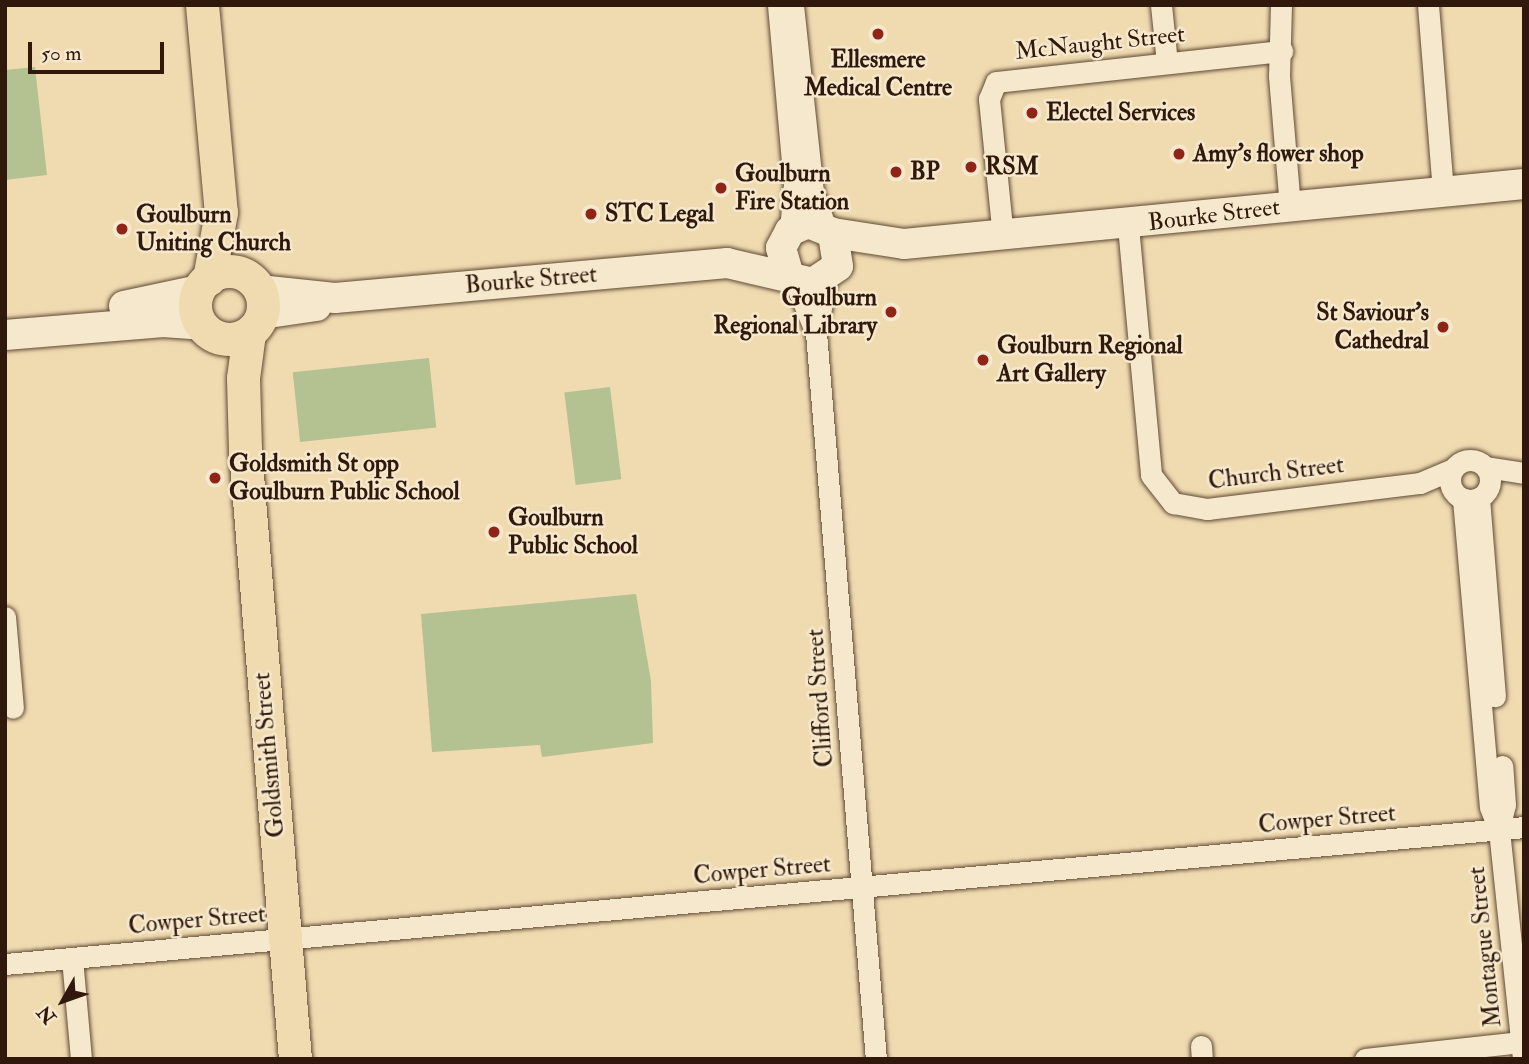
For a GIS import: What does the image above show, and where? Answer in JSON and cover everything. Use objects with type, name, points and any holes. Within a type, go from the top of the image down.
[{"type":"main road","name":"Goldsmith Street","points":[[202,5],[221,212],[254,303],[243,378],[245,451],[295,1059]]},
{"type":"main road","name":"Bourke Street","points":[[830,231],[904,244],[1128,226],[1290,206],[1524,184]]},
{"type":"main road","name":"Goldsmith Street","points":[[221,212],[204,285],[206,329],[230,379],[245,451]]},
{"type":"main road","points":[[807,223],[830,231],[832,272],[813,283],[790,275],[780,257],[787,235],[807,223]]},
{"type":"main road","name":"Bourke Street","points":[[727,263],[787,235]]},
{"type":"main road","name":"Bourke Street","points":[[832,272],[904,244]]},
{"type":"main road","name":"Bourke Street","points":[[254,303],[727,263],[790,275]]},
{"type":"main road","points":[[5,317],[162,302],[204,285],[226,272],[254,303],[226,339],[206,329],[163,322],[5,335]]},
{"type":"street","points":[[778,5],[794,184],[787,235]]},
{"type":"street","points":[[793,5],[813,191],[830,231]]},
{"type":"street","points":[[1161,5],[1167,63]]},
{"type":"street","points":[[1281,5],[1290,206]]},
{"type":"street","points":[[1428,5],[1443,191]]},
{"type":"street","name":"McNaught Street","points":[[1003,237],[989,99],[996,82],[1282,51]]},
{"type":"street","name":"Church Street","points":[[1128,226],[1151,475],[1173,503],[1207,509],[1420,483],[1471,484],[1521,473]]},
{"type":"street","name":"Clifford Street","points":[[832,272],[816,332],[876,1059]]},
{"type":"street","name":"Clifford Street","points":[[790,275],[816,332]]},
{"type":"street","name":"Montague Street","points":[[1471,484],[1486,676],[1490,807],[1499,830],[1522,1050]]},
{"type":"street","points":[[5,617],[13,708]]},
{"type":"street","name":"Cowper Street","points":[[5,964],[1524,827]]},
{"type":"street","points":[[72,958],[81,1059]]},
{"type":"street","points":[[1365,1059],[1522,1050]]},
{"type":"green space","points":[[35,67],[47,175],[5,180],[5,70]]},
{"type":"green space","points":[[429,358],[436,428],[300,442],[293,372]]},
{"type":"green space","points":[[610,387],[621,479],[576,485],[564,393]]},
{"type":"green space","points":[[636,594],[651,681],[653,743],[542,757],[540,745],[432,752],[421,614]]},
{"type":"place","name":"Ellesmere Medical Centre","points":[[878,34]]},
{"type":"place","name":"Electel Services","points":[[1032,113]]},
{"type":"place","name":"Amy's flower shop","points":[[1179,154]]},
{"type":"place","name":"RSM","points":[[971,167]]},
{"type":"place","name":"BP","points":[[896,172]]},
{"type":"place","name":"Goulburn Fire Station","points":[[721,188]]},
{"type":"place","name":"STC Legal","points":[[591,214]]},
{"type":"place","name":"Goulburn Uniting Church","points":[[122,229]]},
{"type":"place","name":"Goulburn Regional Library","points":[[891,312]]},
{"type":"place","name":"St Saviour's Cathedral","points":[[1443,327]]},
{"type":"place","name":"Goulburn Regional Art Gallery","points":[[983,360]]},
{"type":"place","name":"Goldsmith St opp Goulburn Public School","points":[[215,478]]},
{"type":"place","name":"Goulburn Public School","points":[[494,532]]}]
